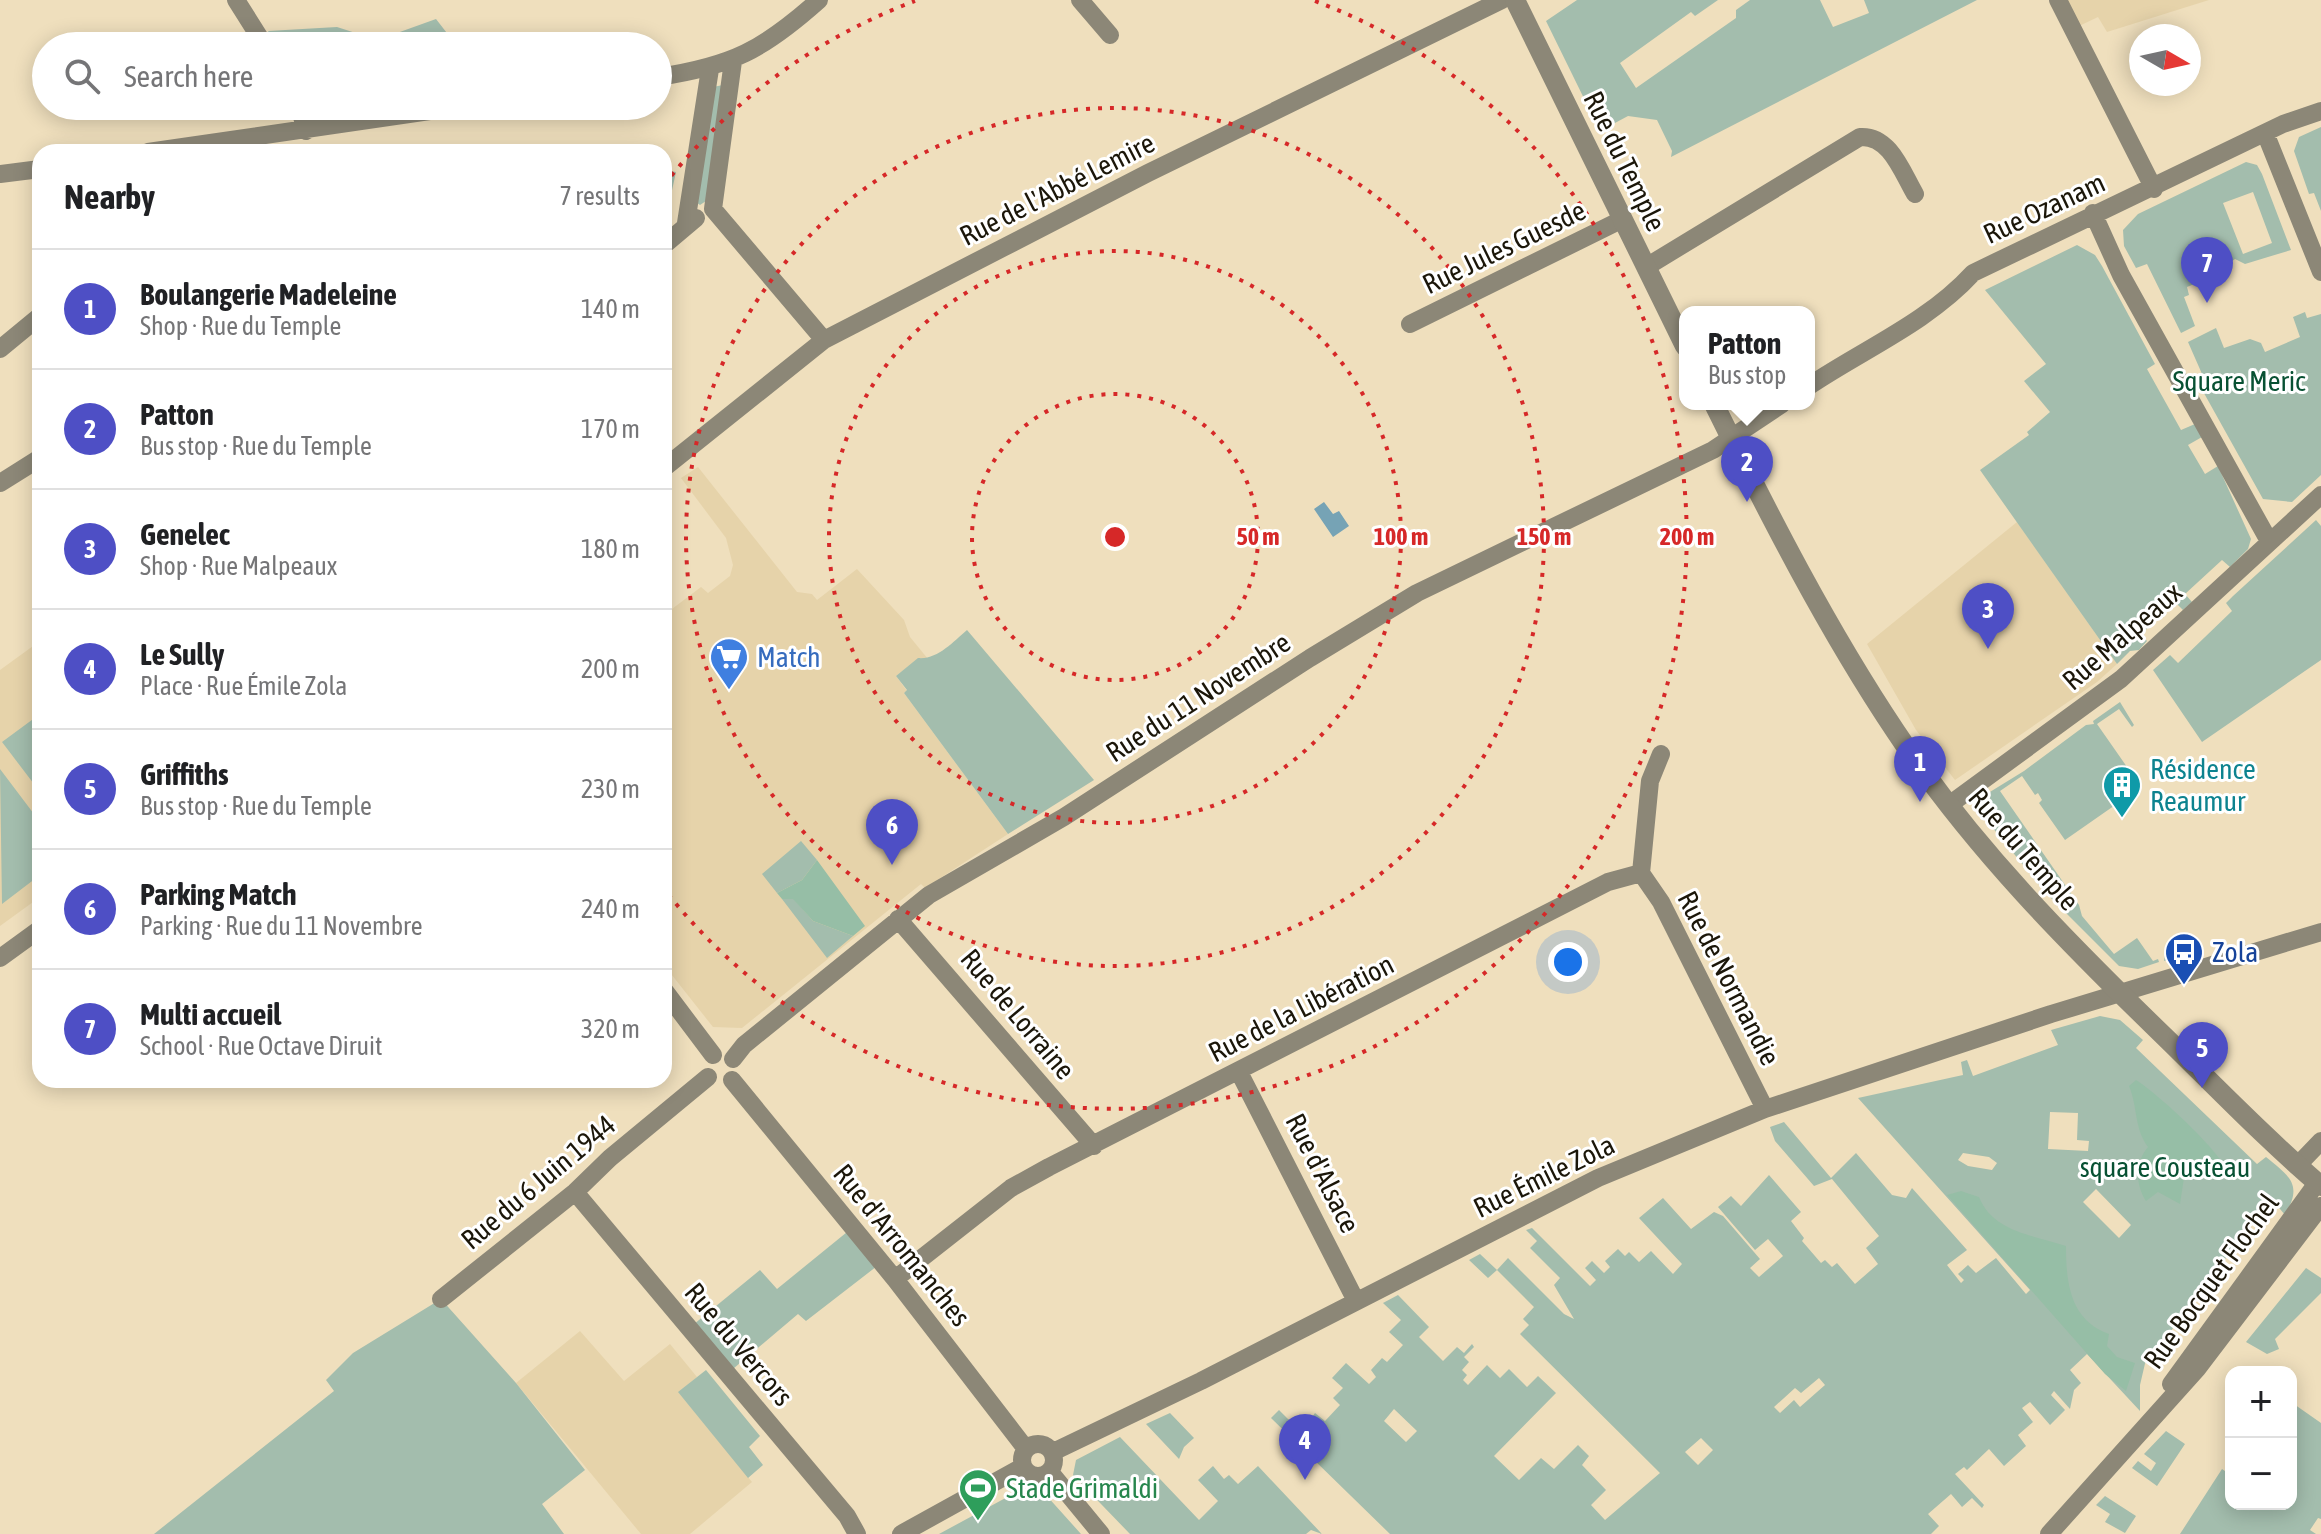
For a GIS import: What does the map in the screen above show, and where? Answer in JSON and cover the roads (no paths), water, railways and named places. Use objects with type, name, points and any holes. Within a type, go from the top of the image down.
[{"type":"street","points":[[236,0],[256,32]]},
{"type":"street","points":[[672,75],[710,69],[752,52],[819,0]]},
{"type":"street","points":[[1080,0],[1110,35]]},
{"type":"street","name":"Rue de l'Abbé Lemire","points":[[672,462],[824,340],[1148,173],[1502,0]]},
{"type":"street","name":"Rue du Temple","points":[[1515,0],[1679,334]]},
{"type":"street","points":[[2058,0],[2154,189]]},
{"type":"street","points":[[733,61],[713,209],[824,340]]},
{"type":"street","points":[[686,223],[710,69]]},
{"type":"street","name":"Rue Ozanam","points":[[1815,382],[1858,353],[1874,348],[1953,295],[1973,273],[2093,213],[2154,189],[2283,124],[2321,111]]},
{"type":"street","points":[[240,144],[297,139],[393,120]]},
{"type":"street","points":[[2266,135],[2321,272]]},
{"type":"street","points":[[1646,267],[1860,137],[1874,137],[1885,145],[1915,194]]},
{"type":"street","points":[[0,174],[32,170]]},
{"type":"street","points":[[672,237],[686,223],[713,209]]},
{"type":"street","points":[[2093,213],[2121,275],[2269,541]]},
{"type":"street","name":"Rue Jules Guesde","points":[[1410,324],[1623,219]]},
{"type":"street","points":[[0,349],[32,323]]},
{"type":"street","name":"Rue du Temple","points":[[1717,410],[1873,694],[1949,805],[2023,897],[2120,994],[2309,1153],[2319,1184]]},
{"type":"street","points":[[1730,439],[1773,410]]},
{"type":"street","name":"Rue du 11 Novembre","points":[[733,1059],[744,1045],[929,895],[1064,817],[1417,593],[1730,439]]},
{"type":"street","points":[[0,483],[32,463]]},
{"type":"street","name":"Rue Malpeaux","points":[[1949,805],[2121,679],[2321,495]]},
{"type":"street","points":[[1641,873],[1650,781],[1661,754]]},
{"type":"street","name":"Rue de la Libération","points":[[895,1279],[1011,1188],[1608,882],[1641,873]]},
{"type":"street","name":"Rue de Normandie","points":[[1641,873],[1661,902],[1765,1109]]},
{"type":"street","name":"Rue de Lorraine","points":[[898,919],[1094,1146]]},
{"type":"street","name":"Rue Émile Zola","points":[[1053,1452],[1201,1381],[1598,1178],[1765,1109],[2083,1004],[2321,932]]},
{"type":"street","points":[[0,958],[32,935]]},
{"type":"street","points":[[672,1001],[713,1055]]},
{"type":"street","points":[[720,1053],[733,1059],[736,1066],[732,1080],[715,1083],[708,1077],[707,1061],[713,1055],[720,1053]]},
{"type":"street","name":"Rue d'Alsace","points":[[1239,1072],[1356,1301]]},
{"type":"street","name":"Rue du 6 Juin 1944","points":[[441,1299],[575,1192],[610,1158],[708,1077]]},
{"type":"street","name":"Rue d'Arromanches","points":[[732,1080],[895,1279],[1024,1458]]},
{"type":"street","name":"Rue Bocquet Flochel","points":[[2154,1414],[2164,1392],[2319,1184]]},
{"type":"street","name":"Rue du Vercors","points":[[575,1192],[837,1504],[857,1534]]},
{"type":"street","name":"Rue Bocquet Flochel","points":[[2049,1534],[2197,1369],[2321,1206]]},
{"type":"street","points":[[2283,1255],[2289,1222]]},
{"type":"street","points":[[901,1534],[1024,1458],[1040,1444],[1053,1452],[1054,1466],[1050,1472],[1038,1477],[1024,1458]]},
{"type":"street","points":[[1050,1472],[1101,1534]]},
{"type":"water","points":[[1324,502],[1333,514],[1339,511],[1349,526],[1333,537],[1314,509]]},
{"type":"place","name":"Multi accueil","points":[[2207,303]]},
{"type":"place","name":"Patton","points":[[1747,502]]},
{"type":"place","name":"Genelec","points":[[1988,649]]},
{"type":"place","name":"Match","points":[[729,691]]},
{"type":"place","name":"Boulangerie Madeleine","points":[[1920,802]]},
{"type":"place","name":"Résidence Reaumur","points":[[2122,819]]},
{"type":"place","name":"Parking Match","points":[[892,865]]},
{"type":"place","name":"Zola","points":[[2184,986]]},
{"type":"place","name":"Griffiths","points":[[2202,1088]]},
{"type":"place","name":"Le Sully","points":[[1305,1480]]},
{"type":"place","name":"Stade Grimaldi","points":[[978,1522]]},
{"type":"park label","name":"Square Meric","points":[[2239,381]]},
{"type":"park label","name":"square Cousteau","points":[[2165,1167]]}]
